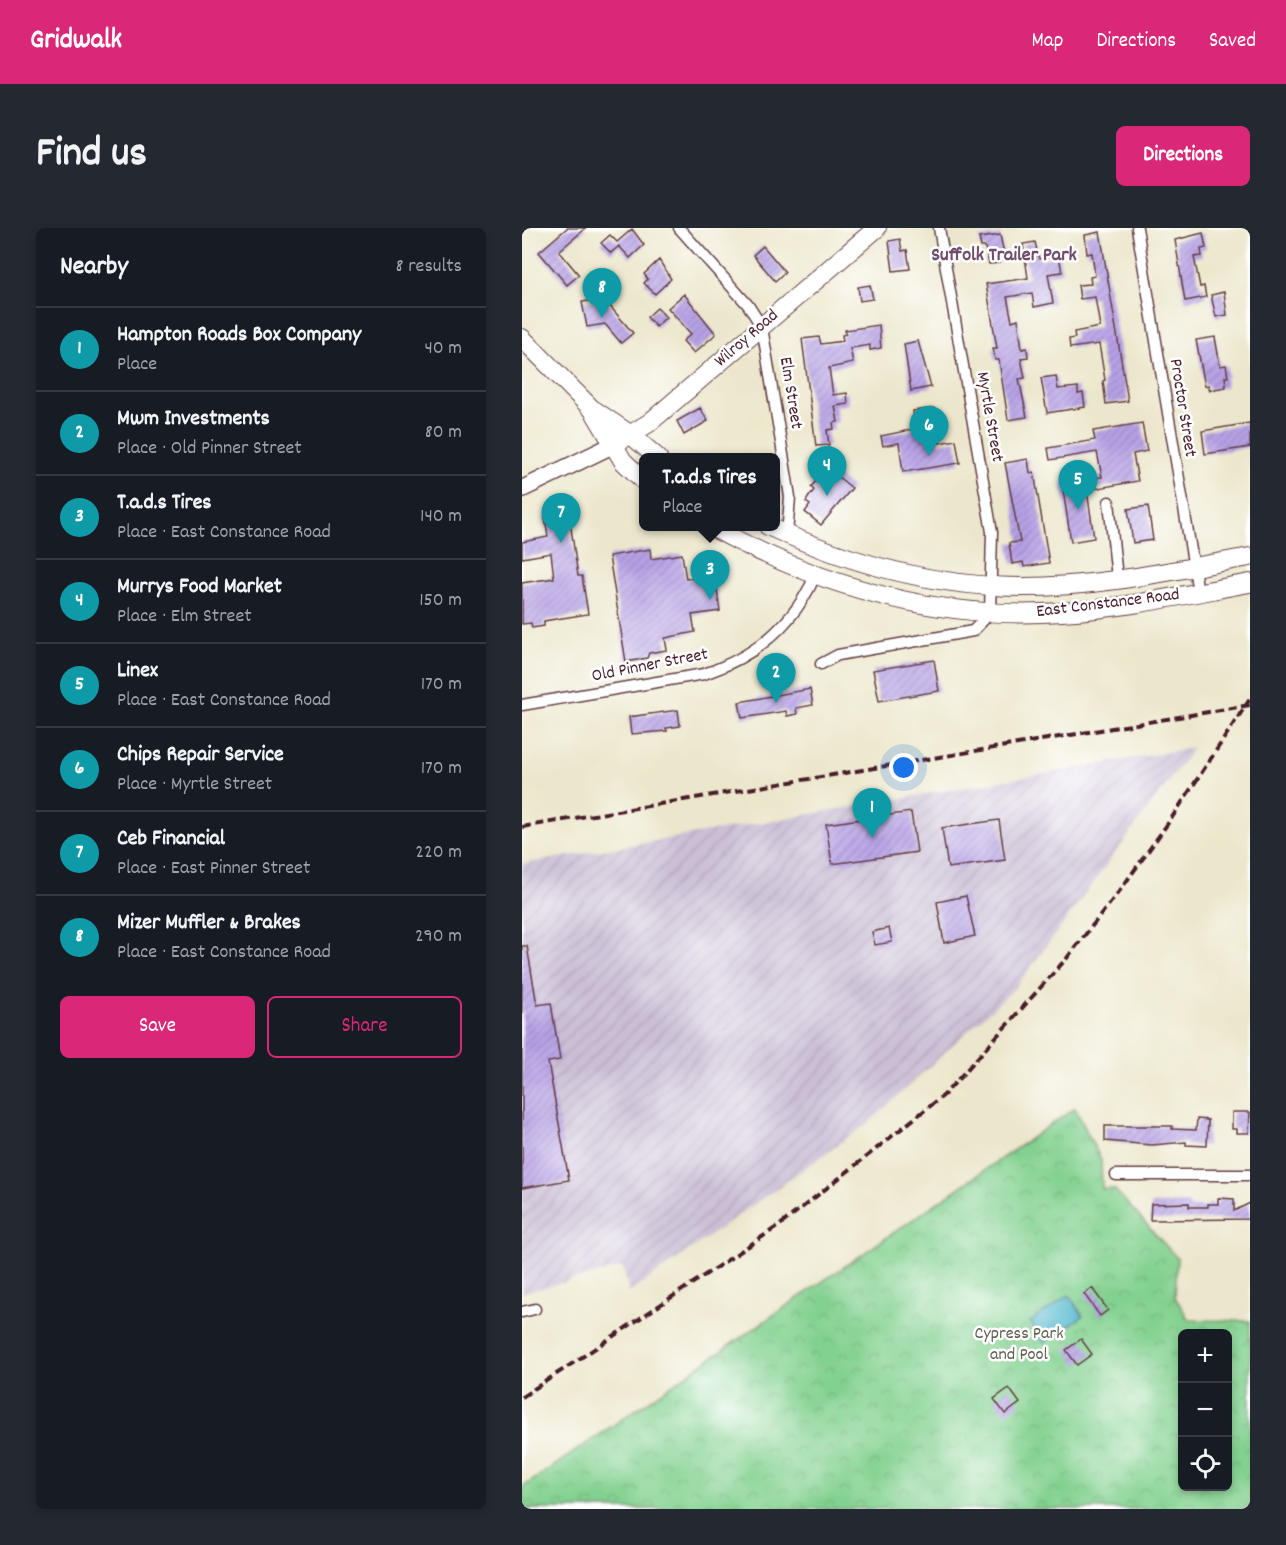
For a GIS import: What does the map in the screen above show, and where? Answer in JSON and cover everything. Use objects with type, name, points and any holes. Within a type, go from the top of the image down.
[{"type":"main road","name":"Wilroy Road","points":[[613,445],[649,423],[876,228]]},
{"type":"main road","points":[[522,338],[593,410],[631,435],[652,453]]},
{"type":"main road","points":[[593,410],[624,461],[639,476]]},
{"type":"main road","points":[[522,489],[613,445]]},
{"type":"main road","name":"East Constance Road","points":[[720,531],[814,576],[883,597],[921,605],[990,613],[1078,611],[1250,583]]},
{"type":"main road","name":"East Constance Road","points":[[779,531],[880,567],[950,582],[992,585],[1067,585],[1250,557]]},
{"type":"street","points":[[679,228],[748,305],[762,327]]},
{"type":"street","name":"Myrtle Street","points":[[939,228],[993,531],[990,613]]},
{"type":"street","name":"Proctor Street","points":[[1137,228],[1198,592]]},
{"type":"street","name":"Elm Street","points":[[762,327],[790,497],[787,535]]},
{"type":"street","points":[[1109,502],[1118,578]]},
{"type":"street","name":"Old Pinner Street","points":[[522,705],[704,674],[724,667],[744,658],[772,637],[802,599],[814,576]]},
{"type":"street","points":[[821,664],[838,655],[973,630],[990,613]]},
{"type":"street","points":[[1116,1175],[1250,1175]]},
{"type":"street","points":[[522,1312],[535,1309]]},
{"type":"shaded area","points":[[1193,748],[1016,987],[867,1124],[629,1293],[623,1267],[522,1293],[522,864]]},
{"type":"green space","name":"Cypress Park and Pool","points":[[1075,1108],[1101,1160],[1102,1189],[1114,1189],[1177,1258],[1175,1297],[1189,1320],[1250,1321],[1250,1509],[522,1509],[522,1488]]},
{"type":"water","points":[[1069,1295],[1083,1316],[1044,1343],[1030,1322]]},
{"type":"building","points":[[567,228],[586,228],[559,251],[579,275],[567,285],[539,252]]},
{"type":"building","points":[[632,229],[644,245],[630,258],[619,246],[611,253],[601,243],[610,235],[617,242]]},
{"type":"building","points":[[1100,232],[1128,401],[1106,404],[1099,344],[1070,348],[1069,339],[1075,338],[1074,332],[1100,327],[1095,297],[1080,299],[1078,285],[1091,284],[1090,277],[1095,276],[1092,253],[1087,254],[1085,235]]},
{"type":"building","points":[[1203,233],[1206,248],[1201,249],[1202,256],[1194,257],[1200,287],[1204,286],[1206,297],[1185,301],[1175,240]]},
{"type":"building","points":[[1000,235],[1004,254],[998,256],[999,263],[989,264],[985,247],[981,247],[979,238]]},
{"type":"building","points":[[900,239],[902,251],[907,250],[910,269],[893,271],[889,241]]},
{"type":"building","points":[[1035,242],[1039,259],[1059,256],[1062,272],[1048,274],[1053,303],[1034,307],[1032,293],[1007,297],[1012,321],[1018,319],[1022,349],[1027,348],[1028,357],[1021,358],[1025,378],[1019,379],[1027,417],[1008,420],[999,360],[995,360],[993,348],[997,348],[986,284],[1028,278],[1023,244]]},
{"type":"building","points":[[763,246],[785,272],[775,281],[753,255]]},
{"type":"building","points":[[659,260],[671,279],[655,294],[644,283],[648,279],[644,274]]},
{"type":"building","points":[[870,285],[873,299],[860,301],[858,287]]},
{"type":"building","points":[[1224,292],[1227,315],[1216,317],[1211,295]]},
{"type":"building","points":[[684,294],[716,334],[694,353],[683,341],[691,334],[668,308]]},
{"type":"building","points":[[601,299],[602,305],[608,304],[633,333],[621,343],[605,324],[587,327],[582,302]]},
{"type":"building","points":[[657,308],[666,317],[656,327],[647,317]]},
{"type":"building","points":[[879,325],[881,348],[870,350],[870,345],[850,348],[853,363],[829,368],[833,395],[847,393],[848,404],[835,406],[838,422],[833,423],[834,429],[827,430],[829,445],[816,446],[802,339],[819,337],[821,344],[843,341],[842,335],[846,334],[845,330]]},
{"type":"building","points":[[1215,337],[1220,366],[1226,365],[1228,377],[1225,377],[1226,387],[1209,390],[1209,385],[1205,386],[1196,340]]},
{"type":"building","points":[[918,341],[931,387],[911,391],[904,344]]},
{"type":"building","points":[[1056,376],[1058,389],[1078,387],[1078,394],[1083,393],[1085,407],[1047,413],[1041,378]]},
{"type":"building","points":[[700,408],[708,421],[684,435],[677,421]]},
{"type":"building","points":[[934,408],[939,443],[956,440],[960,463],[903,472],[899,443],[883,446],[881,436],[915,429],[913,411]]},
{"type":"building","points":[[1142,423],[1147,451],[1133,454],[1138,481],[1087,490],[1094,538],[1071,542],[1062,483],[1102,477],[1097,452],[1050,460],[1048,448],[1095,440],[1093,431]]},
{"type":"building","points":[[1250,423],[1250,447],[1205,454],[1202,431]]},
{"type":"building","points":[[1028,459],[1030,473],[1034,472],[1049,563],[1024,567],[1023,562],[1012,564],[1009,543],[1020,542],[1005,463]]},
{"type":"building","points":[[827,468],[852,488],[821,525],[805,512],[810,505],[806,502],[814,490],[811,487]]},
{"type":"building","points":[[1148,506],[1153,540],[1133,543],[1128,509]]},
{"type":"building","points":[[571,510],[573,521],[570,521],[578,576],[582,576],[588,614],[544,621],[544,626],[532,628],[531,623],[522,624],[522,583],[554,578],[551,553],[522,558],[522,542],[548,537],[545,517]]},
{"type":"building","points":[[650,549],[651,559],[682,554],[686,579],[715,576],[720,611],[692,615],[695,632],[665,638],[667,650],[649,653],[647,658],[626,662],[609,556]]},
{"type":"building","points":[[934,660],[939,691],[879,701],[873,670]]},
{"type":"building","points":[[810,689],[813,705],[796,708],[797,714],[787,716],[786,711],[742,718],[739,702]]},
{"type":"building","points":[[678,710],[680,726],[666,728],[667,731],[631,734],[629,717]]},
{"type":"building","points":[[911,812],[917,852],[832,864],[826,824]]},
{"type":"building","points":[[999,820],[1005,860],[948,868],[942,828]]},
{"type":"building","points":[[966,896],[975,936],[944,943],[937,902]]},
{"type":"building","points":[[889,928],[892,942],[875,945],[872,932]]},
{"type":"building","points":[[522,946],[527,946],[537,1005],[551,1003],[560,1060],[548,1062],[569,1180],[522,1188]]},
{"type":"building","points":[[1232,1112],[1250,1112],[1249,1133],[1237,1133],[1237,1129],[1232,1129]]},
{"type":"building","points":[[1197,1119],[1208,1120],[1207,1146],[1186,1145],[1186,1142],[1152,1145],[1105,1141],[1105,1126],[1172,1126],[1172,1129],[1196,1130]]},
{"type":"building","points":[[1218,1198],[1234,1199],[1234,1211],[1250,1203],[1250,1219],[1150,1220],[1151,1204],[1189,1203],[1189,1207],[1208,1207],[1208,1204],[1218,1204]]},
{"type":"building","points":[[1092,1288],[1108,1310],[1100,1316],[1084,1294]]},
{"type":"building","points":[[1081,1339],[1092,1354],[1077,1365],[1066,1350]]},
{"type":"building","points":[[1009,1388],[1020,1403],[1005,1414],[994,1399]]},
{"type":"railway","points":[[522,1397],[780,1225],[944,1095],[1067,958],[1121,889],[1171,819],[1250,699]]},
{"type":"railway","points":[[522,827],[1250,705]]},
{"type":"place","name":"Mizer Muffler & Brakes","points":[[602,318]]},
{"type":"place","name":"Chips Repair Service","points":[[929,456]]},
{"type":"place","name":"Murrys Food Market","points":[[827,496]]},
{"type":"place","name":"Linex","points":[[1078,510]]},
{"type":"place","name":"Ceb Financial","points":[[561,543]]},
{"type":"place","name":"T.a.d.s Tires","points":[[710,600]]},
{"type":"place","name":"Mwm Investments","points":[[776,703]]},
{"type":"place","name":"Hampton Roads Box Company","points":[[872,838]]},
{"type":"district","name":"Suffolk Trailer Park","points":[[1004,256]]}]
